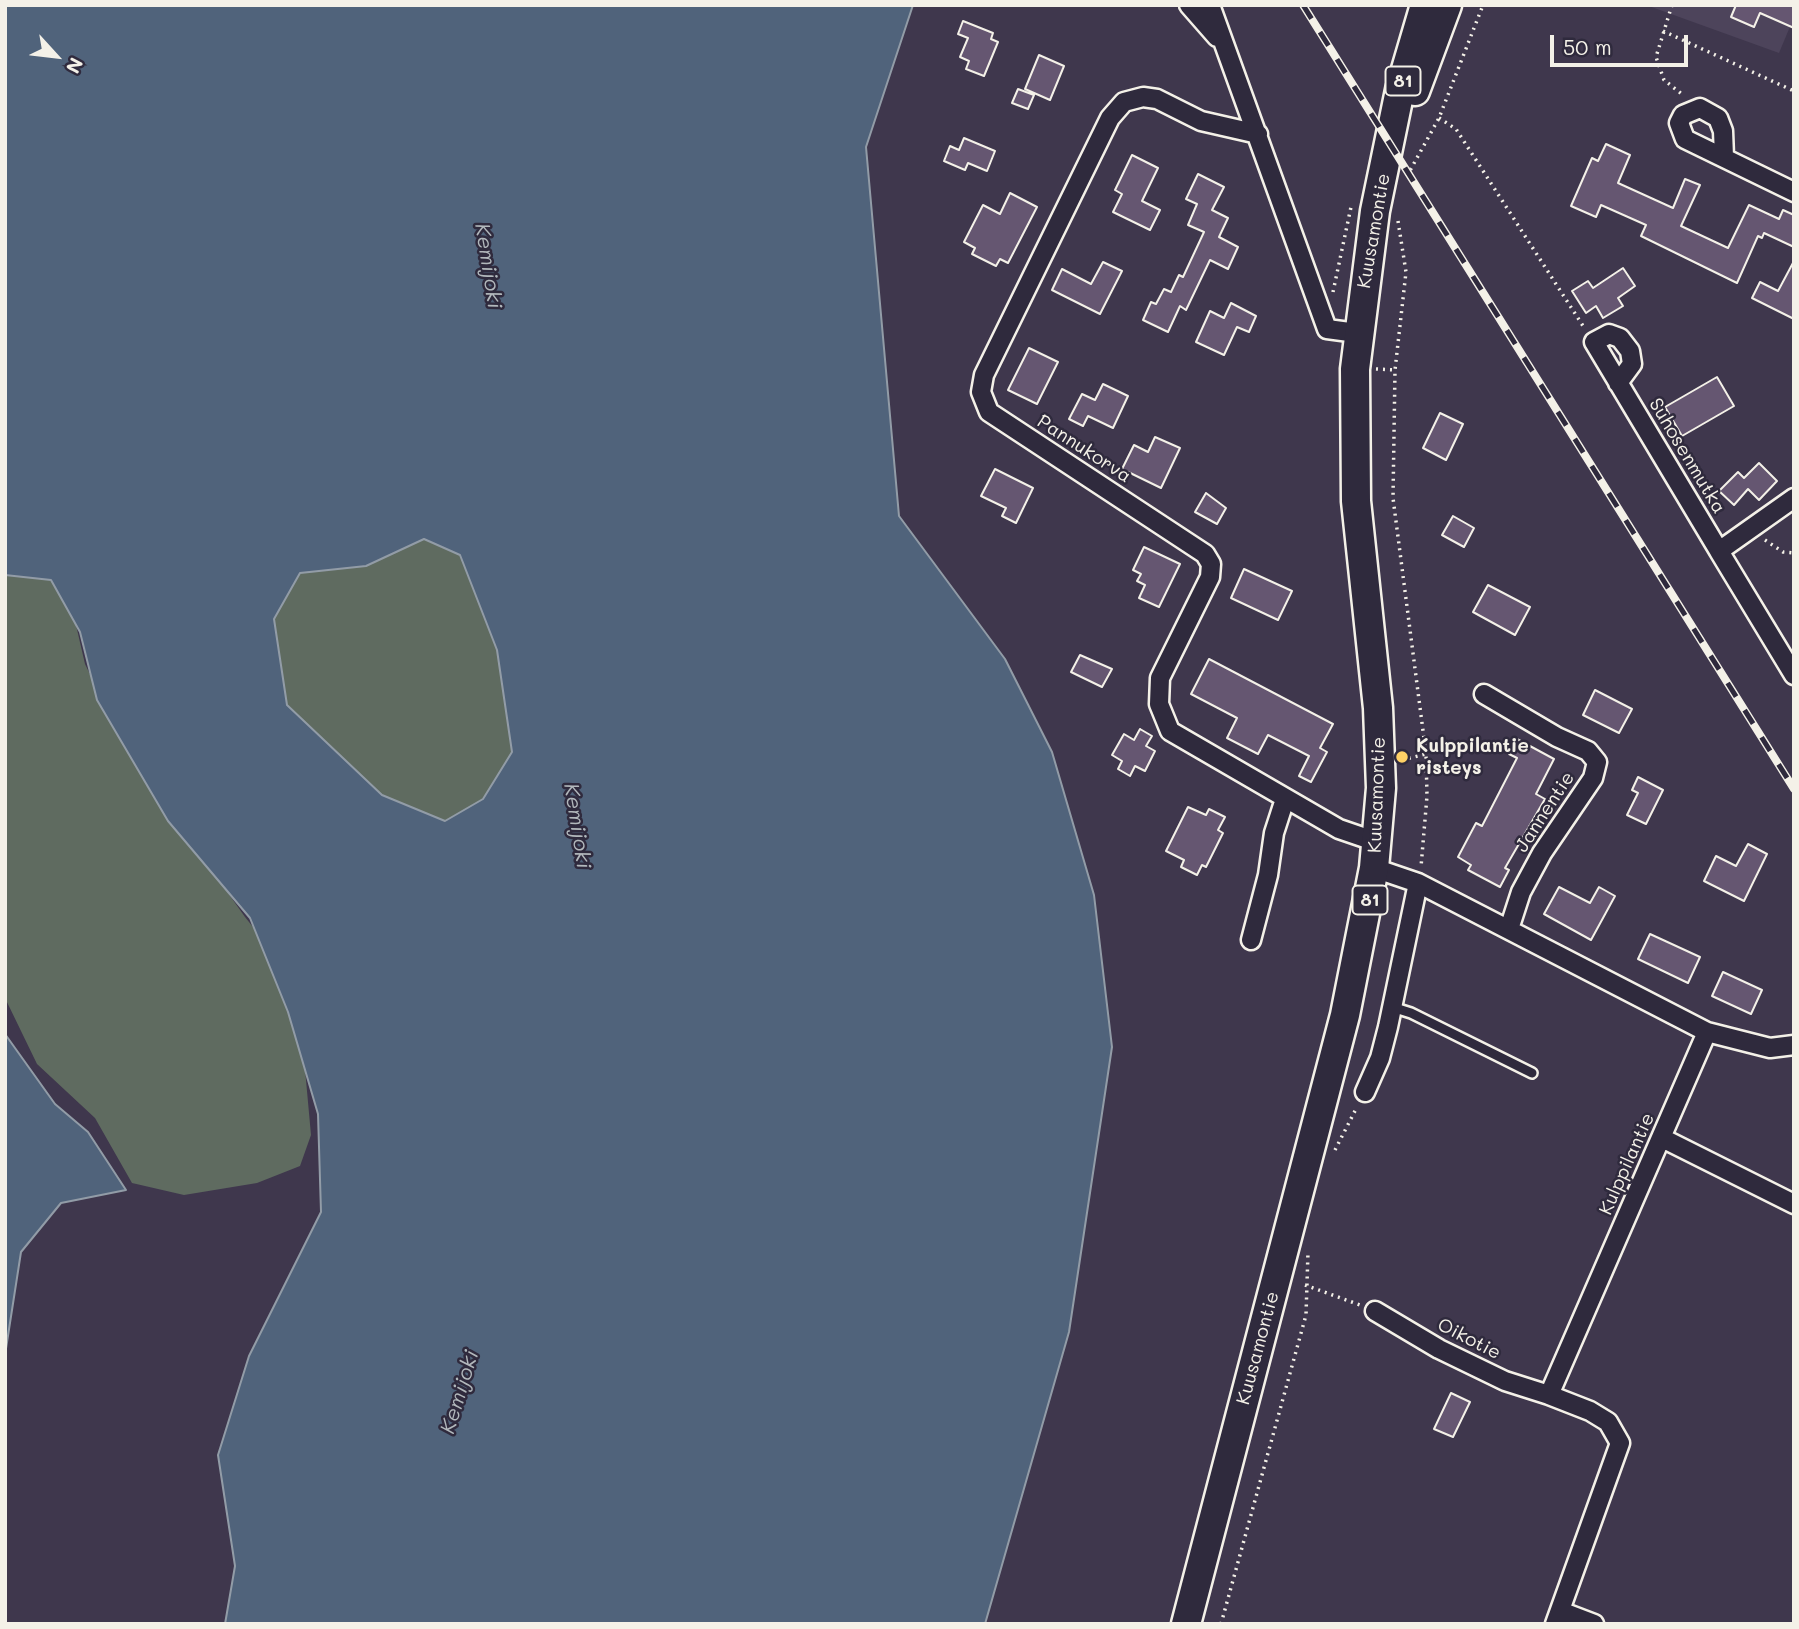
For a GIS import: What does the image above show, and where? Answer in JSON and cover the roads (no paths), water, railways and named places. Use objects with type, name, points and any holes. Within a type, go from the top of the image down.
[{"type":"main road","name":"Kuusamontie","points":[[1186,1624],[1345,1015],[1376,855],[1381,788],[1378,708],[1356,501],[1357,333],[1374,211],[1403,78],[1425,5]]},
{"type":"main road","name":"Kuusamontie","points":[[1387,158],[1447,5]]},
{"type":"street","points":[[1189,5],[1222,42]]},
{"type":"street","points":[[1210,5],[1327,330],[1357,333]]},
{"type":"street","name":"Pannukorva","points":[[1258,134],[1201,121],[1157,99],[1143,97],[1124,102],[1104,131],[984,375],[981,392],[989,412],[1205,554],[1212,564],[1210,577],[1160,678],[1159,705],[1170,731],[1339,829],[1376,855]]},
{"type":"street","points":[[1724,157],[1723,131],[1718,118],[1709,111],[1694,110],[1683,115],[1679,123],[1680,133],[1685,139],[1794,192]]},
{"type":"street","name":"Suhosenmutka","points":[[1618,383],[1632,364],[1630,351],[1620,338],[1609,334],[1594,342],[1618,383],[1794,675]]},
{"type":"street","points":[[1720,551],[1794,498]]},
{"type":"street","name":"Jannentie","points":[[1484,694],[1557,737],[1588,751],[1597,762],[1593,778],[1542,853],[1521,892],[1509,929]]},
{"type":"street","points":[[1251,940],[1268,875],[1274,833],[1286,799]]},
{"type":"street","points":[[1376,855],[1418,883],[1707,1032],[1770,1048],[1794,1045]]},
{"type":"street","points":[[1365,1092],[1380,1058],[1418,883]]},
{"type":"street","name":"Kulppilantie","points":[[1549,1395],[1707,1032]]},
{"type":"street","points":[[1662,1138],[1794,1204]]},
{"type":"street","name":"Oikotie","points":[[1375,1311],[1439,1349],[1505,1381],[1549,1395]]},
{"type":"street","points":[[1549,1395],[1590,1411],[1608,1422],[1620,1443],[1558,1618],[1594,1624]]},
{"type":"lane","points":[[1392,1007],[1411,1013],[1532,1073]]},
{"type":"water","name":"Kemijoki","points":[[5,5],[913,5],[866,147],[899,516],[1005,659],[1052,752],[1094,895],[1112,1047],[1069,1332],[985,1624],[225,1624],[235,1566],[218,1455],[249,1356],[321,1212],[318,1114],[288,1012],[250,918],[168,821],[97,700],[80,632],[51,580],[5,575]],"holes":[[[424,539],[460,555],[497,650],[512,752],[483,799],[445,821],[382,795],[287,705],[274,619],[300,573],[366,566]]]},
{"type":"water","points":[[5,1034],[55,1104],[88,1132],[126,1190],[61,1203],[21,1252],[5,1355]]},
{"type":"railway","points":[[1303,5],[1794,789]]},
{"type":"place","name":"Kulppilantie risteys","points":[[1402,757]]}]
